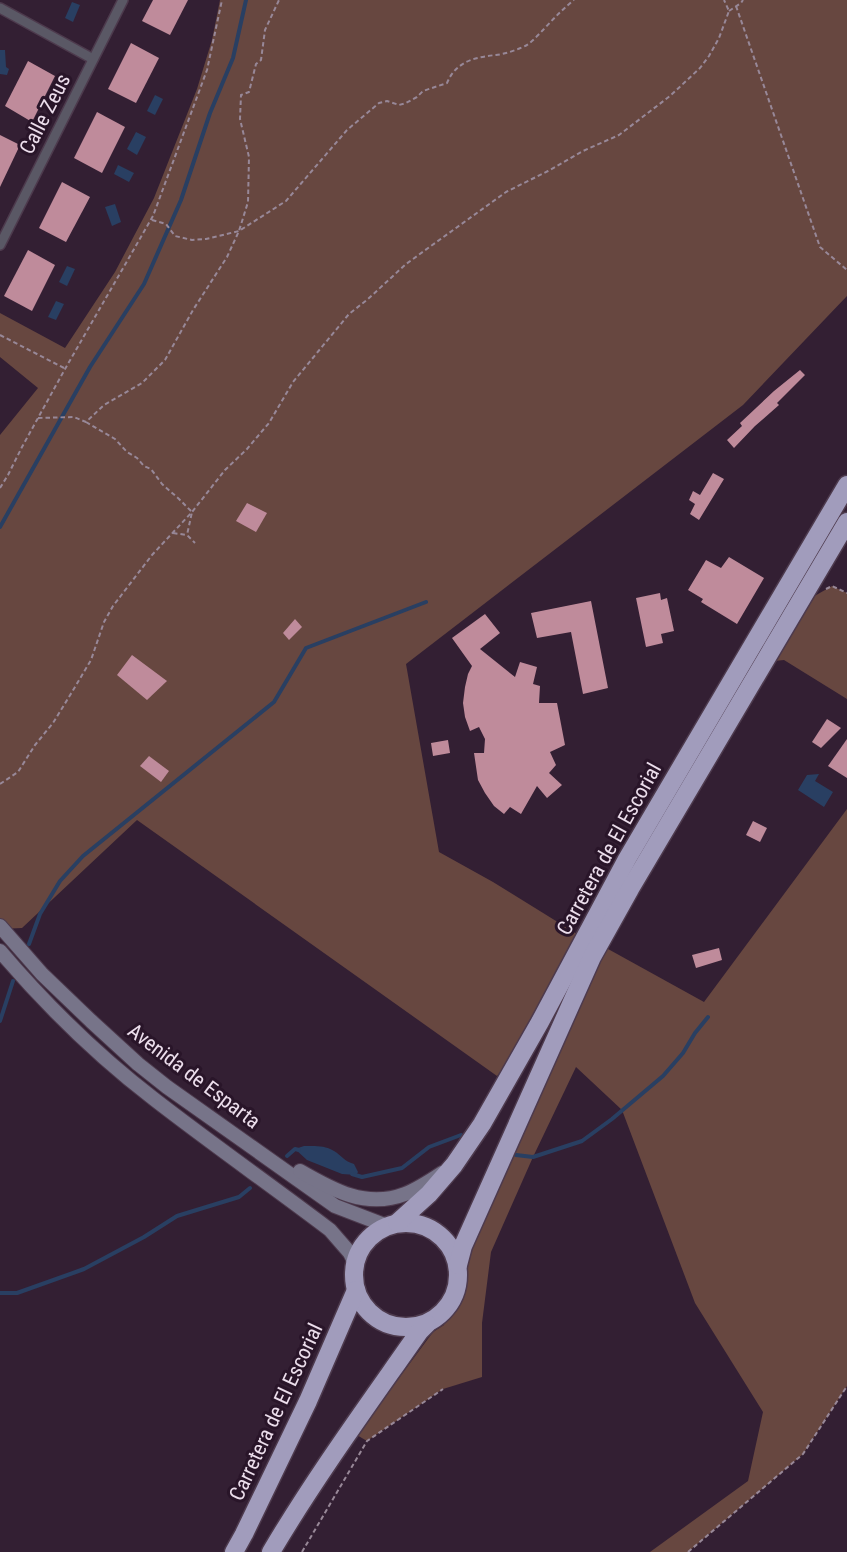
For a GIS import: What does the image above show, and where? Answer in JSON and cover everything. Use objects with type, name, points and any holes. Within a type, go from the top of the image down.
[{"type":"highway","name":"Carretera de El Escorial","points":[[392,1225],[429,1194],[454,1165],[482,1124],[540,1022],[627,859],[847,485]]},
{"type":"highway","name":"Carretera de El Escorial","points":[[458,1265],[463,1246],[592,957],[847,522]]},
{"type":"highway","points":[[271,1552],[289,1521],[418,1332],[446,1311],[454,1298],[459,1276],[458,1265],[453,1250],[443,1237],[429,1228],[414,1223],[392,1225],[372,1235],[362,1248],[355,1263],[356,1290],[361,1303],[381,1322],[394,1327],[408,1328],[427,1324]]},
{"type":"highway","name":"Carretera de El Escorial","points":[[234,1552],[303,1411],[356,1290]]},
{"type":"main road","name":"Avenida de Esparta","points":[[0,926],[42,974],[114,1042],[167,1087],[335,1206],[392,1225]]},
{"type":"main road","name":"Avenida de Esparta","points":[[0,951],[34,990],[92,1046],[153,1098],[330,1230],[350,1253],[355,1263]]},
{"type":"main road","points":[[228,1130],[326,1186],[357,1199],[387,1199],[405,1195],[454,1165]]},
{"type":"street","name":"Calle Zeus","points":[[0,244],[123,0]]},
{"type":"street","points":[[0,8],[93,59]]},
{"type":"path","points":[[0,488],[151,220],[207,70],[222,0]]},
{"type":"path","points":[[86,422],[104,405],[142,382],[165,360],[227,257],[239,231],[248,202],[249,157],[240,119],[241,95],[249,92],[256,64],[261,60],[265,30],[279,0]]},
{"type":"path","points":[[151,220],[166,224],[175,236],[192,240],[239,231],[286,201],[347,130],[379,103],[387,101],[399,105],[406,103],[423,92],[447,83],[454,71],[472,58],[498,55],[529,44],[562,9],[574,0]]},
{"type":"path","points":[[724,0],[729,11]]},
{"type":"path","points":[[0,784],[18,772],[35,745],[53,723],[91,660],[104,622],[113,606],[152,555],[269,423],[293,382],[349,314],[406,264],[506,192],[583,151],[619,135],[670,96],[700,68],[709,56],[719,38],[729,11],[742,0]]},
{"type":"path","points":[[736,6],[820,247],[847,270]]},
{"type":"path","points":[[0,335],[65,369]]},
{"type":"path","points":[[38,418],[74,417],[115,439],[127,452],[151,469],[162,484],[192,512]]},
{"type":"path","points":[[187,535],[192,512]]},
{"type":"path","points":[[173,533],[187,535],[195,543]]},
{"type":"path","points":[[825,590],[832,586],[847,593]]},
{"type":"path","points":[[688,1552],[802,1454],[847,1386]]},
{"type":"path","points":[[302,1552],[368,1441],[443,1389]]},
{"type":"shaded area","points":[[220,0],[847,0],[847,296],[743,405],[406,664],[439,852],[577,934],[540,1022],[497,1076],[137,820],[22,928],[0,929],[0,435],[38,388],[0,357],[0,313],[65,348],[115,272],[154,198],[197,89],[212,40]]},
{"type":"shaded area","points":[[832,586],[847,593],[847,699],[784,660],[765,662],[811,598]]},
{"type":"shaded area","points":[[847,809],[847,1386],[803,1454],[688,1552],[650,1552],[748,1481],[763,1412],[695,1303],[622,1110],[576,1067],[491,1252],[482,1323],[482,1377],[443,1389],[367,1441],[350,1431],[396,1382],[433,1332],[444,1325],[446,1311],[454,1298],[459,1276],[458,1265],[599,944],[704,1002]]},
{"type":"water","points":[[72,2],[80,5],[73,22],[65,18]]},
{"type":"water","points":[[0,50],[5,50],[6,67],[9,69],[7,75],[0,74]]},
{"type":"water","points":[[155,95],[163,99],[155,115],[147,111]]},
{"type":"water","points":[[136,132],[146,137],[137,155],[127,149]]},
{"type":"water","points":[[118,165],[134,173],[129,182],[114,174]]},
{"type":"water","points":[[115,204],[121,222],[112,226],[105,207]]},
{"type":"water","points":[[67,266],[75,269],[67,286],[59,282]]},
{"type":"water","points":[[56,301],[64,304],[56,320],[48,317]]},
{"type":"water","points":[[819,774],[815,781],[833,792],[824,807],[798,790],[807,775]]},
{"type":"water","points":[[304,1146],[330,1149],[354,1164],[358,1172],[356,1175],[342,1174],[307,1160],[295,1149]]},
{"type":"building","points":[[153,0],[188,0],[170,35],[142,21]]},
{"type":"building","points":[[131,43],[159,58],[136,103],[108,89]]},
{"type":"building","points":[[28,61],[55,76],[32,122],[5,106]]},
{"type":"building","points":[[97,112],[125,127],[102,173],[74,158]]},
{"type":"building","points":[[0,135],[20,145],[0,187]]},
{"type":"building","points":[[62,182],[90,197],[66,242],[39,228]]},
{"type":"building","points":[[28,250],[55,265],[32,311],[4,296]]},
{"type":"building","points":[[800,370],[805,375],[777,403],[779,405],[734,448],[727,440],[742,426],[740,423]]},
{"type":"building","points":[[713,473],[724,479],[699,520],[690,514],[695,504],[689,500],[693,491],[700,495]]},
{"type":"building","points":[[247,503],[267,513],[256,532],[236,521]]},
{"type":"building","points":[[729,557],[764,578],[737,624],[701,602],[703,599],[688,590],[706,560],[721,568]]},
{"type":"building","points":[[660,593],[661,600],[667,598],[674,631],[661,634],[663,643],[646,647],[636,598]]},
{"type":"building","points":[[591,601],[608,688],[583,694],[571,632],[537,638],[531,613]]},
{"type":"building","points":[[485,614],[500,633],[480,649],[515,677],[520,662],[537,667],[533,684],[540,686],[539,703],[557,703],[565,745],[550,752],[556,765],[549,773],[562,785],[547,798],[537,786],[521,814],[510,807],[504,814],[494,806],[485,793],[478,780],[474,753],[484,753],[485,739],[479,727],[470,731],[465,717],[463,703],[465,687],[472,666],[452,638]]},
{"type":"building","points":[[295,619],[302,627],[289,640],[283,633]]},
{"type":"building","points":[[132,655],[167,681],[147,700],[117,675]]},
{"type":"building","points":[[827,719],[841,728],[821,748],[812,742]]},
{"type":"building","points":[[847,739],[847,778],[828,766]]},
{"type":"building","points":[[448,740],[450,753],[433,756],[431,743]]},
{"type":"building","points":[[149,756],[169,771],[161,782],[140,766]]},
{"type":"building","points":[[753,821],[767,828],[760,842],[746,835]]},
{"type":"building","points":[[719,948],[722,960],[696,968],[692,955]]},
{"type":"waterway","points":[[0,527],[90,367],[144,284],[181,200],[210,113],[233,58],[246,0]]},
{"type":"waterway","points":[[29,944],[40,914],[60,881],[83,856],[274,702],[306,648],[426,602]]},
{"type":"waterway","points":[[0,1021],[13,981]]},
{"type":"waterway","points":[[516,1155],[533,1157],[582,1141],[663,1076],[683,1053],[708,1017]]},
{"type":"waterway","points":[[352,1174],[362,1177],[402,1168],[429,1147],[461,1135]]},
{"type":"waterway","points":[[287,1156],[295,1149],[299,1150]]},
{"type":"waterway","points":[[0,1293],[17,1293],[84,1269],[144,1237],[177,1216],[239,1197],[250,1188]]}]
